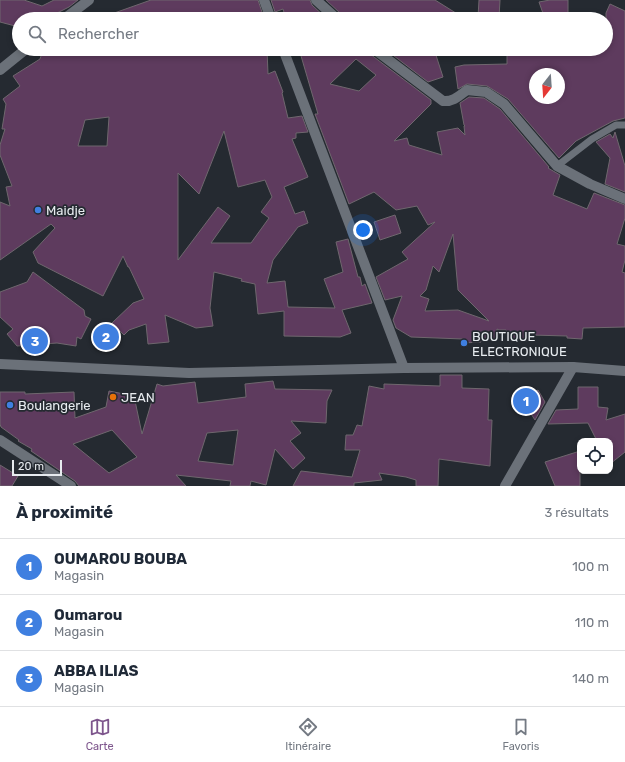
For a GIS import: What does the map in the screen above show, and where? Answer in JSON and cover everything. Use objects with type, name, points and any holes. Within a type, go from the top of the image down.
[{"type":"street","points":[[73,12],[88,0]]},
{"type":"street","points":[[264,0],[268,12]]},
{"type":"street","points":[[316,0],[329,12]]},
{"type":"street","points":[[0,70],[17,56]]},
{"type":"street","points":[[286,56],[404,368]]},
{"type":"street","points":[[383,56],[442,101],[448,102],[453,100],[467,90],[486,92],[504,104],[557,166],[590,184],[625,199]]},
{"type":"street","points":[[0,364],[189,373],[404,368],[573,367],[625,371]]},
{"type":"street","points":[[505,486],[573,367]]},
{"type":"street","points":[[0,440],[71,486]]},
{"type":"lane","points":[[557,166],[592,139],[616,124],[625,125]]},
{"type":"building","points":[[0,0],[24,0],[42,6],[54,0],[78,0],[59,12],[12,12],[12,25],[0,22]]},
{"type":"building","points":[[151,0],[258,0],[262,12],[117,12]]},
{"type":"building","points":[[271,0],[310,0],[312,5],[320,12],[284,12],[283,9],[275,12]]},
{"type":"building","points":[[326,0],[435,0],[454,12],[339,12]]},
{"type":"building","points":[[479,0],[500,0],[499,12],[478,12]]},
{"type":"building","points":[[550,0],[568,0],[568,12],[543,12],[539,2]]},
{"type":"building","points":[[610,4],[625,11],[625,118],[613,121],[576,141],[559,158],[508,99],[487,86],[467,84],[458,89],[455,67],[464,65],[507,64],[507,56],[613,56],[613,12],[606,12]]},
{"type":"building","points":[[41,56],[267,56],[268,74],[275,71],[283,92],[288,118],[302,116],[308,132],[296,133],[296,138],[292,139],[308,177],[284,187],[295,214],[304,211],[308,223],[298,227],[273,260],[267,283],[285,281],[288,307],[335,308],[324,279],[343,272],[336,242],[348,239],[358,277],[360,277],[362,286],[365,284],[372,303],[342,310],[351,333],[340,337],[284,336],[284,311],[258,314],[255,284],[214,272],[210,308],[213,326],[196,328],[165,315],[169,342],[148,344],[146,324],[129,330],[124,335],[112,323],[133,303],[144,299],[123,256],[103,296],[38,263],[33,252],[55,228],[51,224],[0,260],[0,202],[10,206],[6,187],[12,186],[0,155],[0,145],[5,129],[2,129],[6,104],[3,99],[20,86],[13,76],[40,59]],"holes":[[[109,117],[107,146],[78,146],[85,120]],[[224,131],[238,187],[265,180],[272,197],[261,212],[269,218],[251,243],[211,243],[230,216],[218,207],[178,260],[178,173],[199,194]]]},
{"type":"building","points":[[301,56],[373,56],[431,100],[431,104],[394,141],[407,138],[409,145],[442,155],[437,132],[458,128],[465,135],[465,126],[460,103],[469,97],[484,98],[500,109],[549,167],[548,168],[560,175],[553,195],[587,209],[594,193],[625,205],[625,218],[617,244],[625,246],[625,260],[622,272],[625,273],[625,327],[583,328],[582,339],[567,338],[567,336],[531,335],[531,341],[507,340],[506,330],[497,329],[497,339],[481,338],[481,342],[463,343],[463,339],[411,337],[396,328],[393,320],[402,296],[385,300],[376,277],[408,259],[402,252],[435,222],[428,225],[417,206],[396,210],[374,192],[349,204],[315,114],[318,114]],"holes":[[[356,59],[376,75],[359,91],[330,84]],[[453,234],[458,290],[489,321],[458,310],[425,311],[429,299],[420,296],[426,290],[433,266],[439,272]]]},
{"type":"building","points":[[394,56],[436,56],[443,77],[428,82]]},
{"type":"building","points":[[615,132],[625,166],[625,192],[605,184],[610,158],[596,142],[610,134],[613,138]]},
{"type":"building","points":[[395,215],[401,233],[380,240],[374,222]]},
{"type":"building","points":[[33,272],[84,310],[85,316],[91,319],[81,339],[77,337],[76,346],[57,343],[17,346],[7,334],[13,329],[0,317],[0,292],[27,282]]},
{"type":"building","points":[[440,375],[462,375],[462,388],[489,389],[488,420],[492,420],[490,466],[439,459],[438,486],[416,486],[416,480],[379,473],[382,480],[354,483],[354,486],[293,486],[301,471],[352,477],[360,450],[345,450],[346,435],[353,435],[357,425],[362,426],[369,386],[384,389],[384,384],[440,386]]},
{"type":"building","points":[[273,381],[275,389],[332,390],[327,401],[326,423],[291,421],[301,433],[290,441],[305,458],[293,469],[275,449],[266,485],[251,481],[250,486],[230,486],[231,481],[176,475],[186,486],[79,486],[75,481],[31,451],[32,449],[18,441],[19,440],[1,427],[0,424],[0,392],[25,392],[25,394],[74,392],[75,418],[106,407],[109,391],[134,396],[142,434],[157,384],[163,386],[195,382],[198,403],[246,397],[245,384]],"holes":[[[112,430],[137,457],[109,473],[73,444]],[[238,430],[233,465],[198,461],[207,433]]]},
{"type":"building","points":[[578,387],[598,387],[598,407],[608,408],[606,420],[625,414],[625,452],[613,462],[613,438],[596,438],[588,423],[548,424],[556,410],[578,409]]},
{"type":"building","points":[[538,390],[545,402],[535,420],[522,400]]},
{"type":"building","points":[[577,452],[577,474],[580,474],[580,486],[555,486],[545,462]]},
{"type":"building","points":[[0,465],[18,476],[12,486],[0,486]]},
{"type":"place","name":"Maidje","points":[[38,210]]},
{"type":"place","name":"Oumarou","points":[[106,337]]},
{"type":"place","name":"ABBA ILIAS","points":[[35,341]]},
{"type":"place","name":"BOUTIQUE ELECTRONIQUE","points":[[464,343]]},
{"type":"place","name":"JEAN","points":[[113,397]]},
{"type":"place","name":"OUMAROU BOUBA","points":[[526,401]]},
{"type":"place","name":"Boulangerie","points":[[10,405]]}]
